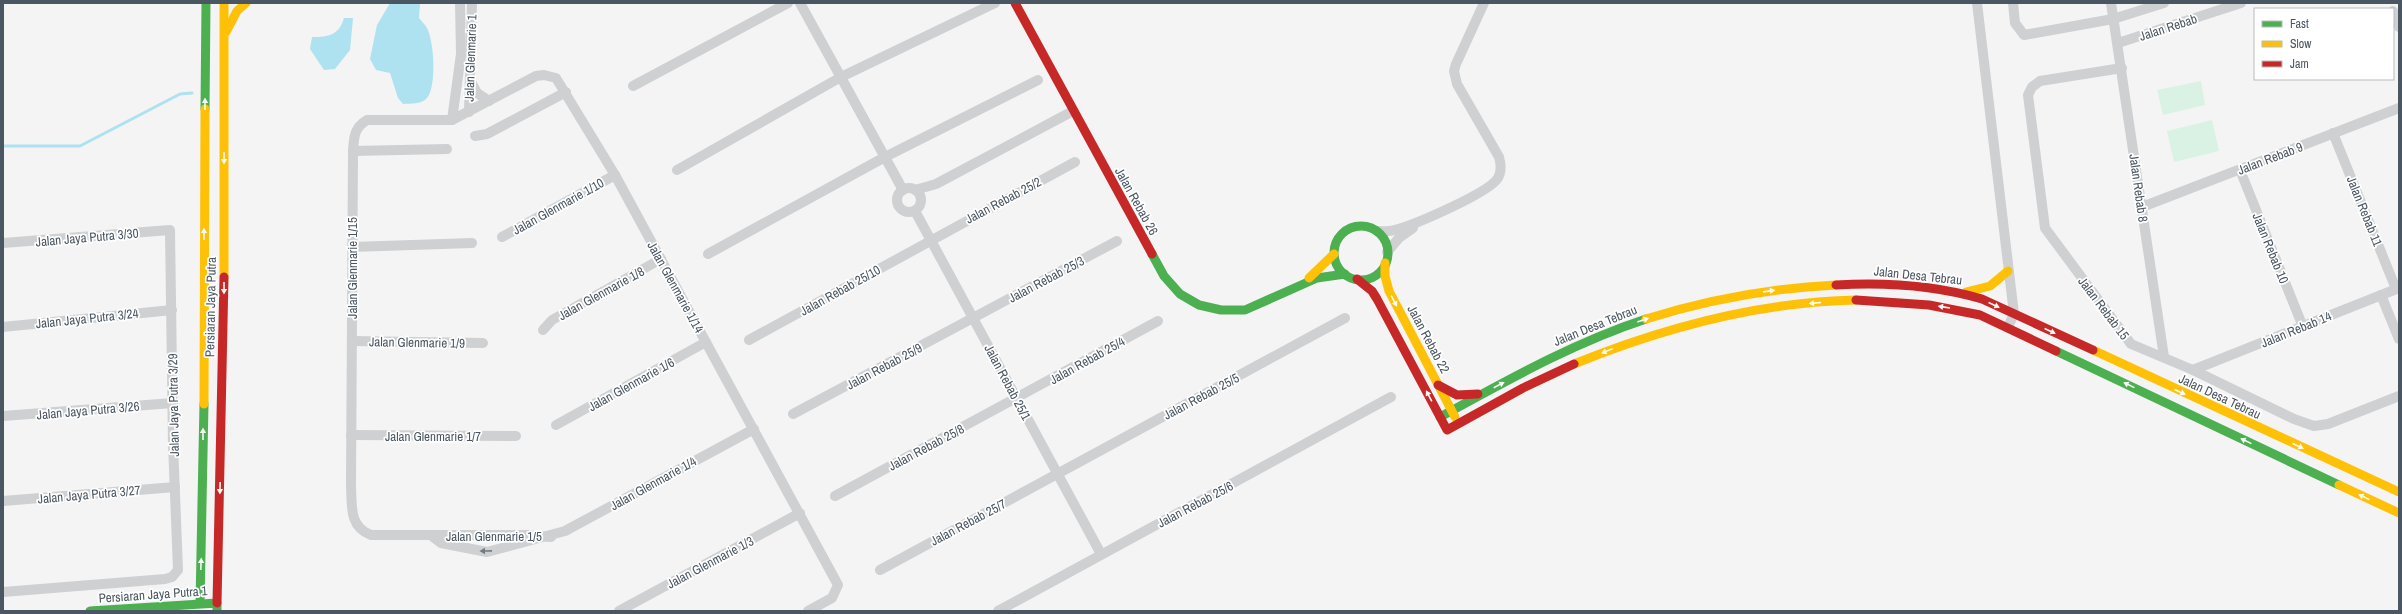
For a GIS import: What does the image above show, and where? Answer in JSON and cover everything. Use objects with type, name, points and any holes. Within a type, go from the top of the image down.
[{"type":"street","name":"Persiaran Jaya Putra","points":[[200,607],[203,516],[206,3]]},
{"type":"street","name":"Persiaran Jaya Putra","points":[[217,607],[224,291],[224,3]]},
{"type":"street","points":[[224,35],[237,11],[246,3]]},
{"type":"street","name":"Jalan Glenmarie 1","points":[[452,120],[461,54],[460,3]]},
{"type":"street","name":"Jalan Glenmarie 1","points":[[469,112],[472,55],[472,3]]},
{"type":"street","points":[[633,86],[788,3]]},
{"type":"street","points":[[800,3],[903,190]]},
{"type":"street","points":[[677,170],[841,78],[995,3]]},
{"type":"street","name":"Jalan Rebab 26","points":[[1015,3],[1164,276],[1180,295],[1199,306],[1232,311],[1254,307],[1300,285],[1324,276],[1345,274]]},
{"type":"street","points":[[1426,219],[1399,238],[1388,252],[1385,264],[1371,277],[1357,279],[1345,274],[1337,265],[1334,254],[1336,243],[1348,229],[1360,226],[1377,231],[1393,231],[1426,219],[1494,183],[1500,172],[1499,157],[1455,78],[1456,64],[1484,3]]},
{"type":"street","points":[[1976,3],[2014,314],[2008,327]]},
{"type":"street","points":[[2013,3],[2015,23],[2024,35],[2113,19],[2164,3]]},
{"type":"street","name":"Jalan Rebab 8","points":[[2111,3],[2122,68],[2164,357]]},
{"type":"street","name":"Jalan Rebab","points":[[2118,43],[2242,3]]},
{"type":"street","points":[[2394,13],[2399,27]]},
{"type":"street","points":[[461,54],[472,55]]},
{"type":"street","name":"Jalan Rebab 15","points":[[2122,68],[2040,81],[2032,87],[2028,95],[2045,228],[2130,344],[2164,357],[2261,404],[2314,426],[2328,424],[2399,396]]},
{"type":"street","name":"Jalan Glenmarie 1/14","points":[[469,112],[536,76],[544,75],[556,78],[566,92],[615,175],[754,428],[838,585],[832,598],[808,611]]},
{"type":"street","points":[[708,254],[885,157],[1038,80]]},
{"type":"street","points":[[470,82],[477,93],[489,101]]},
{"type":"street","points":[[475,136],[487,134],[566,92]]},
{"type":"street","name":"Jalan Rebab 9","points":[[2142,208],[2399,108]]},
{"type":"street","points":[[903,190],[915,190],[936,184],[1073,111]]},
{"type":"street","name":"Jalan Glenmarie 1/15","points":[[356,525],[352,511],[351,435],[354,133],[359,125],[366,120],[452,120],[469,112]]},
{"type":"street","name":"Jalan Rebab 11","points":[[2333,133],[2398,289]]},
{"type":"street","points":[[353,151],[447,148]]},
{"type":"street","name":"Jalan Rebab 25/2","points":[[931,239],[1075,162]]},
{"type":"street","name":"Jalan Rebab 10","points":[[2240,170],[2303,327]]},
{"type":"street","name":"Jalan Glenmarie 1/10","points":[[502,237],[615,175]]},
{"type":"street","points":[[903,190],[897,200],[900,208],[907,212],[915,211],[921,200],[936,184]]},
{"type":"street","points":[[915,190],[921,200]]},
{"type":"street","name":"Jalan Rebab 25/1","points":[[915,211],[974,317],[1056,475],[1101,554]]},
{"type":"street","name":"Jalan Jaya Putra 3/30","points":[[3,243],[170,230]]},
{"type":"street","name":"Jalan Jaya Putra 3/29","points":[[3,592],[172,578],[178,570],[170,230]]},
{"type":"street","points":[[1377,231],[1384,240],[1388,252]]},
{"type":"street","name":"Jalan Rebab 25/10","points":[[749,340],[931,239]]},
{"type":"street","name":"Jalan Rebab 25/3","points":[[974,317],[1117,241]]},
{"type":"street","points":[[352,247],[472,244]]},
{"type":"street","name":"Jalan Rebab 26","points":[[1300,285],[1334,254]]},
{"type":"street","name":"Jalan Glenmarie 1/8","points":[[543,330],[552,320],[661,259]]},
{"type":"street","name":"Jalan Rebab 22","points":[[1357,279],[1372,291],[1377,299],[1448,430],[1459,424],[1389,291],[1385,276],[1385,264]]},
{"type":"street","points":[[1962,292],[1983,290],[1993,286],[2008,271]]},
{"type":"street","name":"Jalan Desa Tebrau","points":[[1440,417],[1562,352],[1609,332],[1685,307],[1742,295],[1792,288],[1873,283],[1945,288],[1962,292],[2014,314],[2399,492]]},
{"type":"street","name":"Jalan Rebab 14","points":[[2193,370],[2398,289]]},
{"type":"street","points":[[2381,295],[2399,339]]},
{"type":"street","points":[[1459,424],[1551,375],[1617,347],[1688,324],[1744,312],[1794,305],[1875,300],[1960,310],[2008,327],[2399,515]]},
{"type":"street","name":"Jalan Jaya Putra 3/24","points":[[3,327],[172,310]]},
{"type":"street","name":"Jalan Rebab 25/9","points":[[793,414],[974,317]]},
{"type":"street","name":"Jalan Rebab 25/5","points":[[1056,475],[1346,318]]},
{"type":"street","name":"Jalan Rebab 25/4","points":[[1017,398],[1158,321]]},
{"type":"street","name":"Jalan Glenmarie 1/9","points":[[352,341],[483,343]]},
{"type":"street","name":"Jalan Glenmarie 1/6","points":[[556,425],[706,342]]},
{"type":"street","points":[[1438,385],[1449,392],[1464,396],[1486,392]]},
{"type":"street","name":"Jalan Rebab 25/6","points":[[998,611],[1391,397]]},
{"type":"street","name":"Jalan Rebab 25/8","points":[[835,496],[1017,398]]},
{"type":"street","name":"Jalan Jaya Putra 3/26","points":[[3,416],[173,403]]},
{"type":"street","name":"Jalan Glenmarie 1/4","points":[[551,536],[565,531],[754,428]]},
{"type":"street","name":"Jalan Glenmarie 1/7","points":[[351,435],[516,436]]},
{"type":"street","name":"Jalan Rebab 25/7","points":[[880,570],[1056,475]]},
{"type":"street","name":"Jalan Jaya Putra 3/27","points":[[3,501],[175,487]]},
{"type":"street","name":"Jalan Glenmarie 1/3","points":[[619,611],[800,513]]},
{"type":"street","name":"Jalan Glenmarie 1/5","points":[[356,525],[363,532],[371,535],[551,536]]},
{"type":"street","name":"Jalan Glenmarie 1/5","points":[[432,536],[441,544],[486,552],[551,536]]},
{"type":"street","name":"Persiaran Jaya Putra 1","points":[[90,611],[217,607]]},
{"type":"green space","points":[[2201,81],[2205,105],[2163,115],[2157,90]]},
{"type":"green space","points":[[2212,120],[2219,151],[2174,162],[2167,131]]},
{"type":"water","points":[[390,3],[420,3],[419,18],[429,34],[433,53],[432,84],[427,98],[419,103],[403,104],[398,98],[390,73],[376,70],[370,59],[377,25]]},
{"type":"water","points":[[344,18],[353,18],[350,50],[335,69],[324,70],[310,49],[312,37],[332,34],[342,24]]},
{"type":"waterway","points":[[3,146],[80,146],[180,94],[192,93]]},
{"type":"traffic: fast","points":[[205,109],[206,3]]},
{"type":"traffic: fast","points":[[1361,226],[1371,228],[1380,234],[1386,243],[1388,253],[1386,263],[1380,272],[1371,278],[1361,280],[1351,278],[1342,272],[1336,263],[1334,253],[1336,243],[1342,234],[1351,228],[1361,226]]},
{"type":"traffic: fast","points":[[1152,254],[1164,276],[1180,294],[1199,305],[1221,310],[1245,310],[1317,278],[1345,274]]},
{"type":"traffic: fast","points":[[1440,417],[1541,363],[1593,339],[1646,319]]},
{"type":"traffic: fast","points":[[2056,351],[2339,485]]},
{"type":"traffic: fast","points":[[200,603],[204,404]]},
{"type":"traffic: fast","points":[[90,611],[217,603],[217,611]]},
{"type":"traffic: slow","points":[[224,3],[224,277]]},
{"type":"traffic: slow","points":[[226,32],[237,11],[246,3]]},
{"type":"traffic: slow","points":[[204,404],[205,109]]},
{"type":"traffic: slow","points":[[1309,278],[1334,254]]},
{"type":"traffic: slow","points":[[1385,263],[1385,276],[1389,291],[1455,417]]},
{"type":"traffic: slow","points":[[1966,292],[1990,286],[2008,271]]},
{"type":"traffic: slow","points":[[1646,319],[1692,306],[1740,296],[1788,289],[1836,285]]},
{"type":"traffic: slow","points":[[1574,364],[1643,339],[1712,319],[1748,311],[1783,306],[1856,300]]},
{"type":"traffic: slow","points":[[2093,350],[2399,492]]},
{"type":"traffic: slow","points":[[2339,485],[2399,513]]},
{"type":"traffic: jam","points":[[1015,3],[1152,254]]},
{"type":"traffic: jam","points":[[217,603],[224,277]]},
{"type":"traffic: jam","points":[[1357,279],[1372,291],[1377,299],[1447,430],[1523,388],[1574,364]]},
{"type":"traffic: jam","points":[[1836,285],[1892,284],[1946,290],[1964,294],[1982,299],[2093,350]]},
{"type":"traffic: jam","points":[[1856,300],[1929,305],[1980,315],[2056,351]]},
{"type":"traffic: jam","points":[[1438,385],[1457,395],[1478,394]]}]
